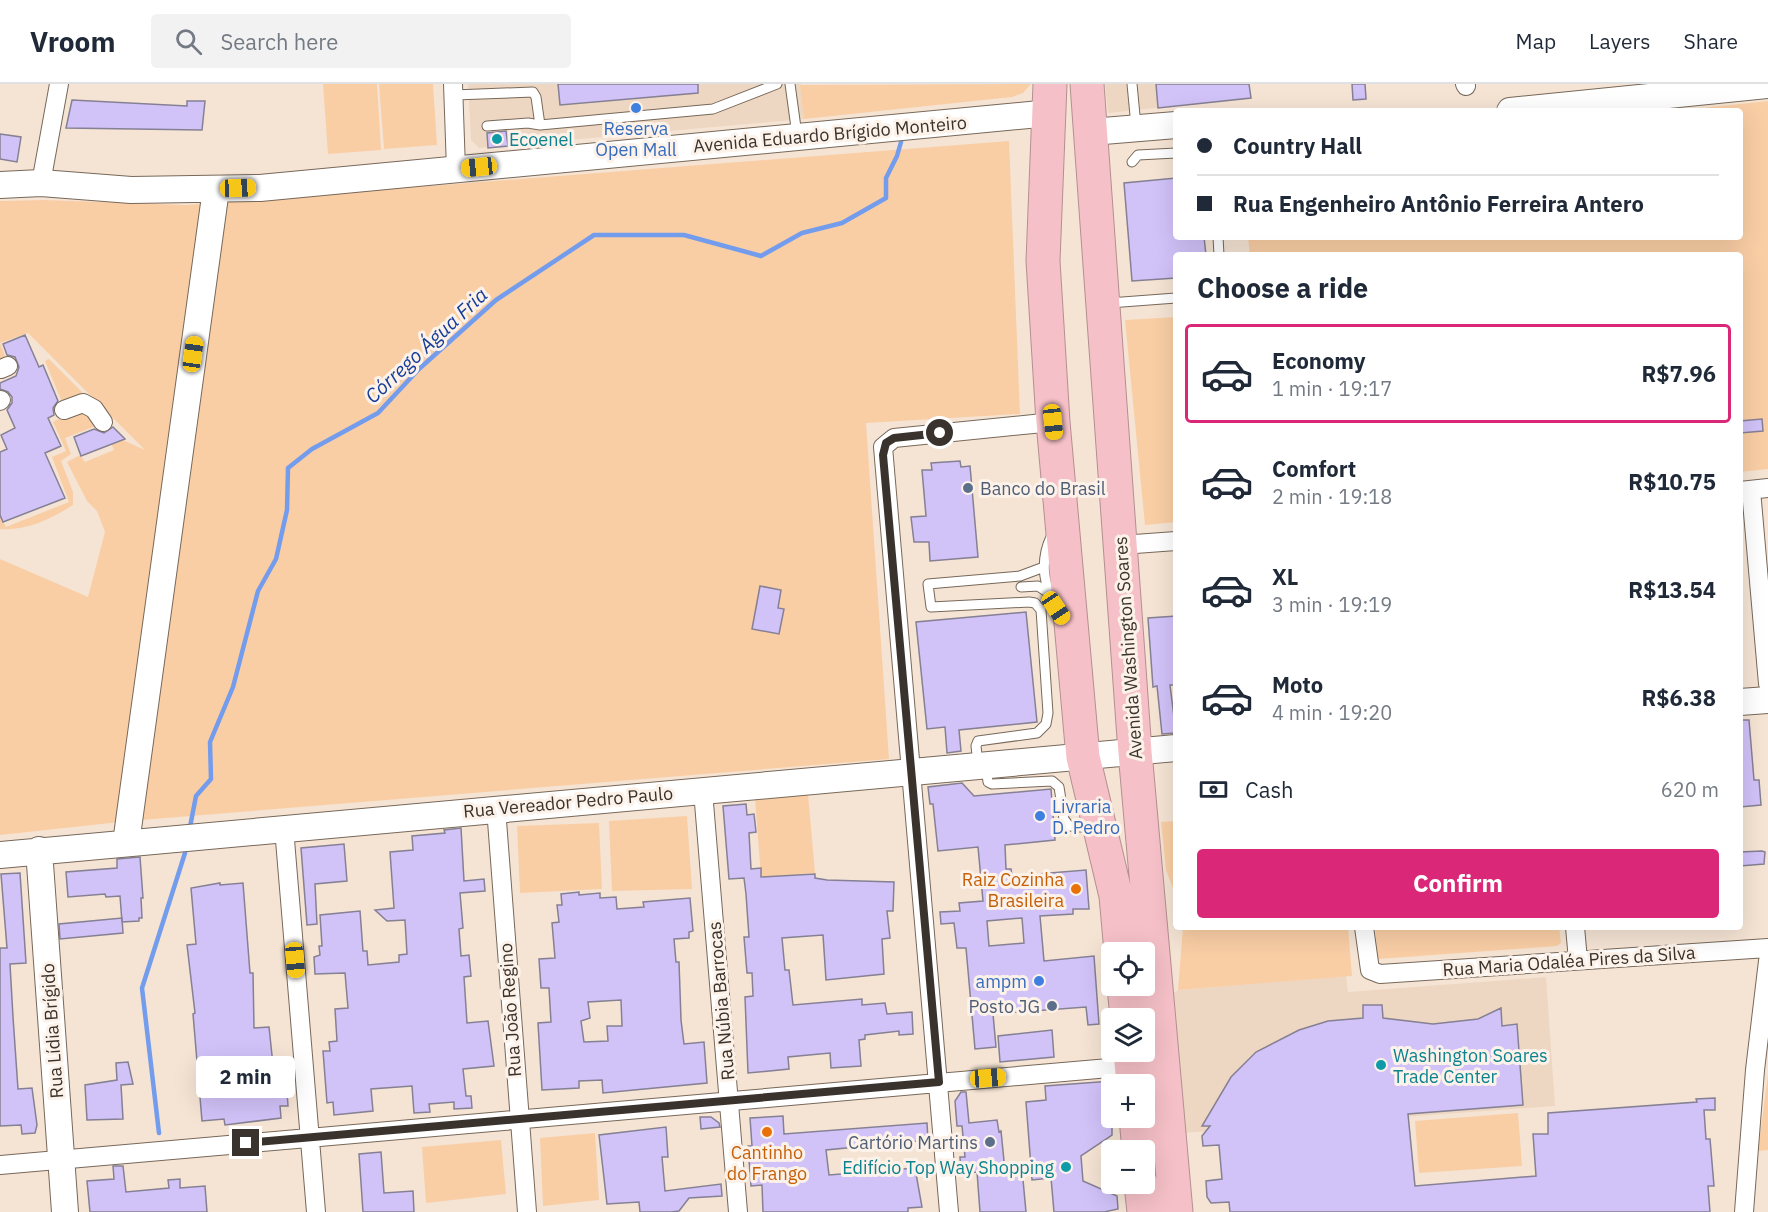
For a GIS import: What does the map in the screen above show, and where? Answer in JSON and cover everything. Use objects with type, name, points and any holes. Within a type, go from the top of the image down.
[{"type":"highway","name":"Avenida Washington Soares","points":[[1087,84],[1135,752],[1176,1212]]},
{"type":"highway","points":[[1050,99],[1043,261],[1053,422],[1083,757],[1116,896],[1120,942]]},
{"type":"highway","points":[[1142,1194],[1144,1212]]},
{"type":"street","points":[[41,183],[59,84]]},
{"type":"street","points":[[1541,108],[1768,86]]},
{"type":"street","points":[[454,89],[456,169]]},
{"type":"street","name":"Avenida Eduardo Brígido Monteiro","points":[[0,185],[41,183],[131,190],[260,188],[797,136],[1050,99]]},
{"type":"street","points":[[1091,132],[1145,138],[1173,125]]},
{"type":"street","points":[[126,843],[216,189]]},
{"type":"street","points":[[64,410],[83,403],[94,409],[103,422]]},
{"type":"street","points":[[949,1212],[884,447],[894,438],[1053,422]]},
{"type":"street","points":[[1753,490],[1768,684]]},
{"type":"street","points":[[1121,545],[1173,541]]},
{"type":"street","points":[[1743,702],[1768,700]]},
{"type":"street","name":"Rua Vereador Pedro Paulo","points":[[0,855],[496,808],[1173,748]]},
{"type":"street","name":"Rua Núbia Barrocas","points":[[703,790],[738,1212]]},
{"type":"street","name":"Rua João Regino","points":[[496,808],[518,1119],[527,1212]]},
{"type":"street","points":[[284,828],[316,1212]]},
{"type":"street","name":"Rua Lídia Brígido","points":[[39,850],[66,1212]]},
{"type":"street","name":"Rua Maria Odaléa Pires da Silva","points":[[1364,930],[1370,970],[1380,974],[1768,948]]},
{"type":"street","points":[[1575,930],[1578,960]]},
{"type":"street","points":[[1744,1212],[1755,1070],[1768,961]]},
{"type":"street","points":[[0,1166],[309,1137],[1132,1067]]},
{"type":"lane","points":[[487,126],[528,123],[540,125],[712,109],[777,84]]},
{"type":"lane","points":[[790,84],[797,136]]},
{"type":"lane","points":[[1132,84],[1145,138],[1138,155],[1132,162]]},
{"type":"lane","points":[[454,89],[532,92],[536,97],[540,125]]},
{"type":"lane","points":[[1145,138],[1173,152]]},
{"type":"lane","points":[[1103,304],[1173,298]]},
{"type":"lane","points":[[1047,592],[1044,567],[1048,542],[1062,520]]},
{"type":"lane","points":[[1044,567],[1020,576],[928,584],[931,607],[1029,602],[1035,603],[1041,610],[1048,713],[1046,724],[1036,733],[978,741],[976,746],[986,778],[992,784],[1052,781],[1059,787],[1068,826],[1072,829],[1100,827]]},
{"type":"lane","points":[[1021,587],[1038,586],[1047,592],[1072,632]]},
{"type":"shaded area","points":[[323,84],[377,84],[381,150],[328,154]]},
{"type":"shaded area","points":[[379,84],[433,84],[437,145],[384,149]]},
{"type":"shaded area","name":"Reserva Open Mall","points":[[468,84],[801,84],[804,119],[479,148],[471,140]]},
{"type":"shaded area","points":[[1031,84],[1023,93],[1012,97],[804,119],[800,85]]},
{"type":"shaded area","points":[[1105,84],[1249,84],[1251,98],[1108,113]]},
{"type":"shaded area","points":[[1768,101],[1768,469],[1743,472],[1743,252],[1250,252],[1248,240],[1743,240],[1743,108],[1702,108]]},
{"type":"shaded area","points":[[1009,141],[1020,414],[866,423],[889,759],[129,821],[0,835],[0,559],[88,597],[105,532],[97,511],[87,501],[67,462],[80,455],[85,462],[114,450],[108,436],[114,436],[145,450],[28,333],[0,343],[0,201],[44,200],[186,205]]},
{"type":"shaded area","points":[[1173,317],[1173,522],[1145,525],[1125,320]]},
{"type":"shaded area","points":[[0,343],[8,364],[0,364]]},
{"type":"shaded area","points":[[49,359],[87,397],[64,407],[45,361]]},
{"type":"shaded area","points":[[81,406],[96,426],[65,438],[71,454],[61,461],[73,492],[73,505],[29,526],[0,529],[0,516],[6,527],[69,502],[52,457],[66,451],[53,422]]},
{"type":"shaded area","points":[[808,794],[815,873],[761,877],[755,799]]},
{"type":"shaded area","points":[[687,816],[692,889],[612,891],[609,821]]},
{"type":"shaded area","points":[[1173,821],[1173,888],[1166,870],[1161,822]]},
{"type":"shaded area","points":[[599,823],[602,889],[520,893],[517,826]]},
{"type":"shaded area","points":[[1183,930],[1348,930],[1352,976],[1178,990]]},
{"type":"shaded area","points":[[1375,930],[1559,930],[1561,943],[1557,946],[1378,959]]},
{"type":"shaded area","points":[[1346,976],[1348,992],[1546,977],[1555,1106],[1182,1133],[1174,993],[1178,990]]},
{"type":"shaded area","points":[[1768,1074],[1768,1150],[1758,1151]]},
{"type":"shaded area","points":[[1518,1113],[1522,1166],[1419,1173],[1415,1121]]},
{"type":"shaded area","points":[[595,1133],[599,1200],[543,1206],[540,1138]]},
{"type":"shaded area","points":[[501,1140],[506,1194],[426,1203],[422,1147]]},
{"type":"building","points":[[558,84],[698,84],[698,93],[560,105]]},
{"type":"building","points":[[1156,84],[1249,84],[1251,98],[1158,108]]},
{"type":"building","points":[[1352,84],[1365,84],[1366,99],[1353,100]]},
{"type":"building","points":[[72,100],[187,106],[187,101],[205,101],[202,130],[66,128]]},
{"type":"building","name":"Ecoenel","points":[[506,131],[508,146],[488,148],[487,133]]},
{"type":"building","points":[[0,134],[21,137],[17,162],[0,159]]},
{"type":"building","points":[[1173,178],[1173,240],[1204,240],[1206,252],[1173,252],[1173,278],[1132,281],[1124,183]]},
{"type":"building","points":[[25,335],[39,367],[43,365],[58,401],[53,408],[54,415],[48,418],[61,446],[45,453],[65,498],[3,522],[0,515],[0,452],[7,449],[1,435],[15,428],[7,410],[12,403],[12,397],[8,392],[0,389],[0,383],[16,376],[19,367],[15,357],[7,355],[3,344]]},
{"type":"building","points":[[1762,419],[1763,431],[1743,433],[1743,421]]},
{"type":"building","points":[[113,427],[125,439],[81,456],[74,437],[94,429],[104,433]]},
{"type":"building","points":[[960,461],[961,467],[970,466],[978,557],[930,561],[929,542],[914,542],[911,517],[926,516],[922,470],[932,470],[931,463]]},
{"type":"building","points":[[760,586],[781,590],[778,608],[784,609],[779,634],[752,629]]},
{"type":"building","points":[[1026,612],[1037,722],[959,730],[961,751],[947,753],[945,727],[927,729],[916,622]]},
{"type":"building","points":[[1173,616],[1173,685],[1170,685],[1173,733],[1162,734],[1157,686],[1153,687],[1148,618]]},
{"type":"building","points":[[1743,720],[1749,720],[1754,780],[1759,780],[1761,805],[1743,807]]},
{"type":"building","points":[[962,783],[974,796],[1051,789],[1055,840],[1005,845],[1006,869],[1011,869],[1012,876],[1086,870],[1089,909],[1073,909],[1073,914],[1040,916],[1044,961],[1094,956],[1099,1024],[1088,1025],[1086,1007],[993,1014],[996,1047],[975,1049],[966,948],[957,948],[954,923],[941,924],[940,912],[960,911],[959,903],[983,901],[978,847],[938,851],[933,804],[930,804],[928,787]],"holes":[[[1022,918],[1024,943],[989,946],[987,921]]]},
{"type":"building","points":[[746,804],[747,815],[754,814],[756,832],[749,833],[751,869],[761,868],[761,877],[815,874],[815,878],[827,880],[894,882],[893,911],[887,911],[890,938],[882,939],[884,974],[826,980],[823,935],[782,938],[785,970],[789,970],[793,1005],[862,999],[862,1005],[885,1003],[887,1014],[912,1012],[913,1034],[899,1035],[899,1031],[865,1035],[865,1039],[859,1040],[861,1066],[831,1068],[830,1053],[788,1057],[789,1069],[748,1073],[745,997],[753,996],[752,973],[747,973],[744,937],[749,937],[746,894],[744,878],[729,879],[723,806]]},
{"type":"building","points":[[461,828],[464,881],[484,879],[485,891],[460,893],[463,928],[459,929],[461,956],[469,955],[471,976],[464,977],[467,1023],[488,1021],[494,1066],[463,1069],[466,1096],[471,1096],[472,1108],[454,1109],[454,1102],[429,1104],[430,1112],[414,1113],[412,1086],[371,1089],[373,1111],[334,1115],[333,1102],[327,1103],[323,1051],[330,1051],[329,1042],[337,1041],[335,1009],[348,1008],[345,973],[315,974],[314,957],[320,955],[319,946],[322,946],[320,915],[360,911],[363,951],[367,951],[368,965],[399,962],[399,955],[407,954],[405,920],[387,921],[375,910],[394,908],[390,852],[413,850],[412,836],[445,833],[444,830]]},
{"type":"building","points":[[344,844],[347,881],[315,884],[317,924],[307,925],[301,848]]},
{"type":"building","points":[[1743,852],[1765,852],[1764,864],[1743,866]]},
{"type":"building","points":[[140,857],[143,898],[141,898],[142,918],[139,918],[139,921],[122,922],[120,896],[106,897],[105,894],[68,897],[66,872],[117,868],[117,859]]},
{"type":"building","points":[[20,873],[26,963],[10,964],[13,1017],[18,1089],[32,1088],[37,1125],[35,1133],[22,1134],[21,1125],[0,1126],[0,948],[7,948],[1,874]]},
{"type":"building","points":[[220,883],[220,885],[243,883],[250,973],[253,973],[254,1028],[269,1027],[276,1093],[287,1092],[288,1106],[280,1106],[281,1118],[225,1125],[224,1119],[202,1121],[193,1014],[195,1013],[187,945],[196,944],[191,888]]},
{"type":"building","points":[[600,893],[600,898],[616,897],[617,909],[644,907],[643,902],[690,898],[693,931],[689,932],[689,938],[674,939],[676,962],[679,962],[681,1020],[684,1044],[704,1042],[707,1083],[603,1093],[602,1080],[579,1081],[579,1088],[542,1090],[538,1023],[551,1022],[549,988],[541,988],[539,959],[555,958],[552,923],[559,922],[557,905],[562,905],[561,894]],"holes":[[[621,1000],[622,1026],[607,1026],[608,1041],[584,1042],[581,1021],[590,1018],[588,1002]]]},
{"type":"building","points":[[122,918],[123,933],[60,939],[59,924]]},
{"type":"building","points":[[1363,1005],[1382,1005],[1383,1018],[1433,1024],[1478,1019],[1501,1008],[1502,1026],[1517,1024],[1523,1105],[1408,1114],[1415,1186],[1536,1176],[1533,1134],[1548,1134],[1548,1113],[1697,1102],[1696,1099],[1715,1098],[1715,1110],[1704,1110],[1706,1139],[1710,1139],[1714,1186],[1708,1186],[1710,1212],[1230,1212],[1229,1202],[1211,1203],[1207,1197],[1206,1181],[1222,1179],[1219,1145],[1203,1146],[1202,1136],[1210,1126],[1202,1126],[1231,1077],[1256,1052],[1299,1030],[1328,1021],[1363,1018]]},
{"type":"building","points":[[1052,1030],[1054,1057],[1000,1062],[998,1036]]},
{"type":"building","points":[[128,1062],[133,1084],[121,1085],[123,1119],[87,1120],[85,1085],[117,1080],[116,1063]]},
{"type":"building","points":[[1101,1082],[1101,1128],[1112,1128],[1112,1135],[1101,1140],[1101,1142],[1081,1156],[1083,1181],[1101,1189],[1101,1194],[1117,1196],[1118,1209],[1104,1212],[1054,1212],[1051,1178],[1032,1180],[1026,1102],[1046,1100],[1045,1086]]},
{"type":"building","points":[[961,1092],[966,1092],[969,1123],[997,1120],[999,1132],[1001,1131],[1005,1171],[1022,1169],[1026,1212],[980,1212],[977,1172],[961,1174],[960,1157],[965,1157],[962,1126],[957,1126],[955,1101]]},
{"type":"building","points":[[783,1116],[784,1134],[927,1123],[928,1140],[826,1150],[829,1175],[915,1168],[922,1207],[908,1208],[908,1212],[763,1212],[762,1185],[751,1186],[748,1146],[752,1146],[750,1118]]},
{"type":"building","points":[[700,1117],[711,1117],[719,1123],[720,1127],[701,1129]]},
{"type":"building","points":[[666,1127],[668,1157],[662,1157],[665,1191],[721,1184],[722,1196],[689,1198],[679,1211],[671,1212],[640,1212],[639,1202],[607,1204],[599,1135]]},
{"type":"building","points":[[381,1152],[384,1193],[413,1191],[414,1212],[363,1212],[359,1154]]},
{"type":"building","points":[[113,1166],[123,1166],[126,1192],[169,1188],[168,1180],[180,1179],[180,1188],[205,1186],[207,1212],[90,1212],[87,1181],[114,1179]]},
{"type":"waterway","name":"Córrego Água Fria","points":[[190,827],[196,796],[211,779],[210,742],[233,687],[258,591],[276,559],[287,510],[288,468],[312,449],[378,413],[419,369],[496,300],[594,235],[684,235],[761,256],[802,233],[842,223],[886,198],[886,178],[901,142]]},
{"type":"waterway","name":"Córrego Água Fria","points":[[159,1133],[142,988],[185,853]]},
{"type":"place","name":"Reserva Open Mall","points":[[636,108]]},
{"type":"place","name":"Ecoenel","points":[[497,139]]},
{"type":"place","name":"Banco do Brasil","points":[[968,488]]},
{"type":"place","name":"Livraria D. Pedro","points":[[1040,816]]},
{"type":"place","name":"Raiz Cozinha Brasileira","points":[[1076,889]]},
{"type":"place","name":"ampm","points":[[1039,981]]},
{"type":"place","name":"Posto JG","points":[[1052,1006]]},
{"type":"place","name":"Washington Soares Trade Center","points":[[1381,1065]]},
{"type":"place","name":"Cantinho do Frango","points":[[767,1132]]},
{"type":"place","name":"Cartório Martins","points":[[990,1142]]},
{"type":"place","name":"Edifício Top Way Shopping","points":[[1066,1167]]},
{"type":"route","points":[[246,1143],[939,1082],[883,455],[886,443],[894,438],[940,433]]}]
